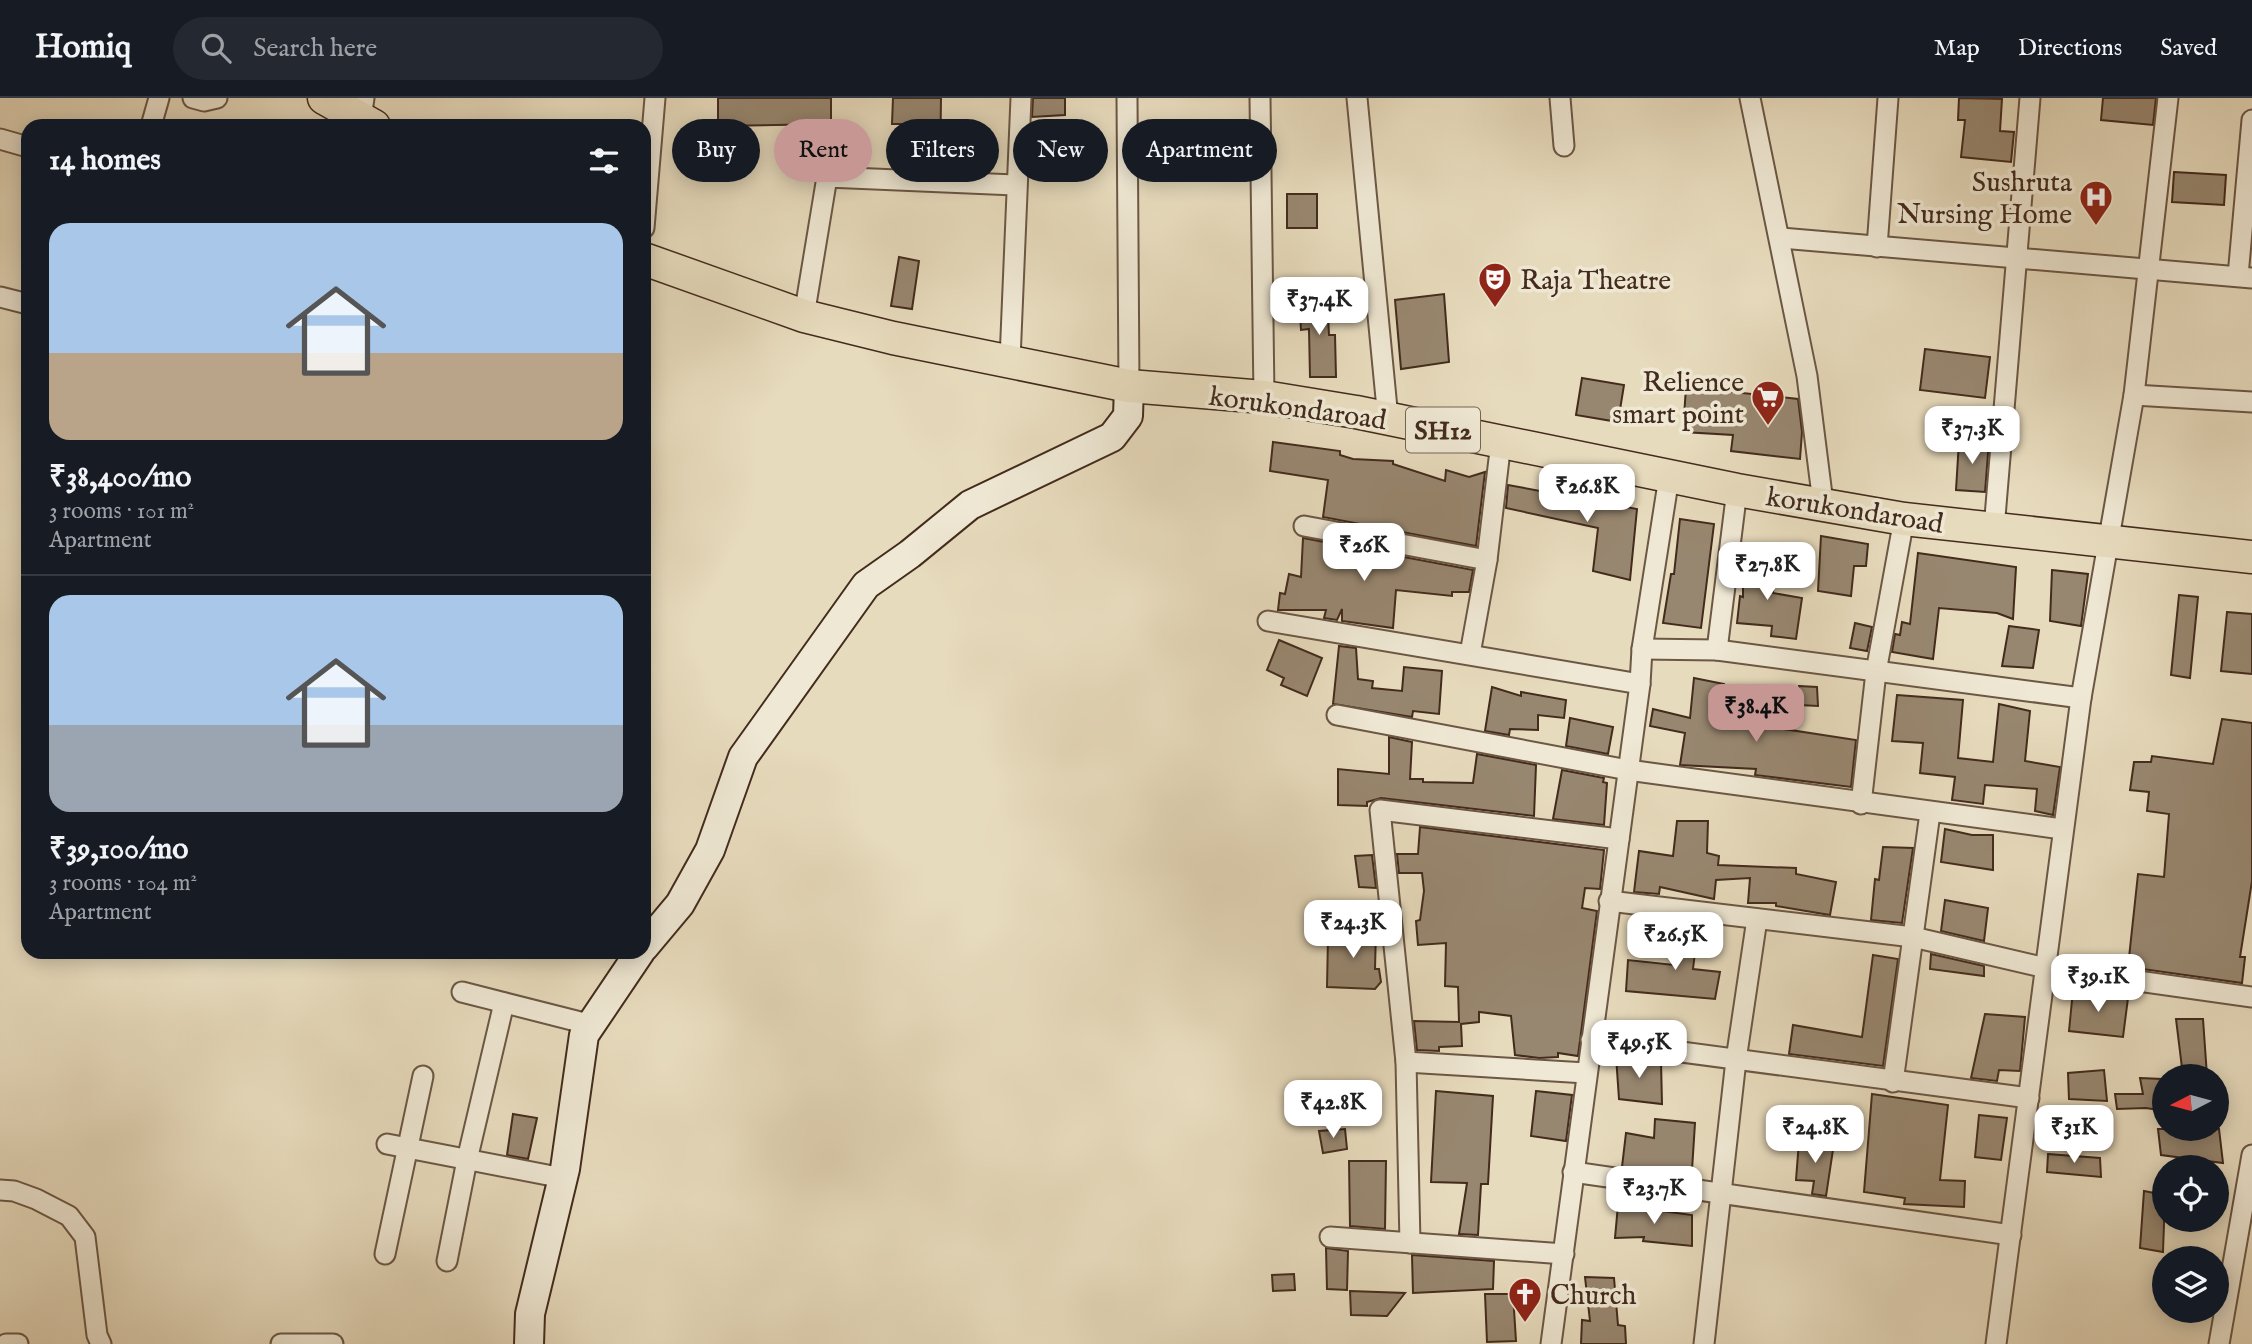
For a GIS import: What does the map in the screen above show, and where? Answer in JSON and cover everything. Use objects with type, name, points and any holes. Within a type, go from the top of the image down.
[{"type":"main road","points":[[324,98],[367,114]]},
{"type":"main road","name":"korukondaroad","points":[[651,261],[804,316],[893,338],[1129,386],[1264,397],[1388,419],[1737,491],[1823,503],[1904,519],[2109,544],[2252,557]]},
{"type":"main road","points":[[651,939],[680,904],[710,850],[743,757],[866,585],[911,554],[970,505],[1112,437],[1128,416],[1129,386]]},
{"type":"main road","points":[[528,1344],[530,1314],[563,1178],[584,1035],[635,959]]},
{"type":"street","points":[[152,119],[159,98]]},
{"type":"street","points":[[193,98],[204,101],[217,98]]},
{"type":"street","points":[[651,145],[655,98]]},
{"type":"street","points":[[1010,360],[1015,185],[1021,98]]},
{"type":"street","points":[[1127,98],[1129,386]]},
{"type":"street","points":[[1260,98],[1264,397]]},
{"type":"street","points":[[1357,98],[1388,419]]},
{"type":"street","points":[[1560,98],[1564,146]]},
{"type":"street","points":[[1750,98],[1807,376],[1823,503]]},
{"type":"street","points":[[1877,247],[1888,98]]},
{"type":"street","points":[[1994,529],[2030,98]]},
{"type":"street","points":[[1996,1344],[2081,698],[2134,394],[2168,98]]},
{"type":"street","points":[[1781,239],[2245,277],[2252,120]]},
{"type":"street","points":[[0,139],[21,145]]},
{"type":"street","points":[[804,316],[827,177],[1015,185]]},
{"type":"street","points":[[0,297],[21,302]]},
{"type":"street","points":[[2134,394],[2252,402]]},
{"type":"street","points":[[1470,654],[1487,560],[1501,442]]},
{"type":"street","points":[[1551,1344],[1640,684],[1642,649],[1669,477]]},
{"type":"street","points":[[1717,650],[1737,491]]},
{"type":"street","points":[[1861,804],[1877,672],[1904,519]]},
{"type":"street","points":[[1304,526],[1487,560]]},
{"type":"street","points":[[1268,621],[1640,684]]},
{"type":"street","points":[[1642,649],[1717,650],[2081,698]]},
{"type":"street","points":[[1337,715],[1628,771],[2062,829]]},
{"type":"street","points":[[1410,1242],[1406,1062],[1380,810],[1619,839]]},
{"type":"street","points":[[1893,1082],[1930,813]]},
{"type":"street","points":[[1609,901],[1913,937],[2046,968],[2252,997]]},
{"type":"street","points":[[1704,1344],[1736,1060],[1757,919]]},
{"type":"street","points":[[462,992],[589,1024]]},
{"type":"street","points":[[447,1261],[467,1159],[504,1003]]},
{"type":"street","points":[[1591,1040],[2029,1098]]},
{"type":"street","points":[[1406,1062],[1586,1073]]},
{"type":"street","points":[[385,1254],[423,1076]]},
{"type":"street","points":[[387,1144],[563,1178]]},
{"type":"street","points":[[2219,1344],[2252,1155]]},
{"type":"street","points":[[1573,1172],[2011,1235]]},
{"type":"street","points":[[0,1190],[14,1191],[37,1199],[69,1216],[85,1237],[97,1335],[101,1344]]},
{"type":"street","points":[[1330,1237],[1564,1254]]},
{"type":"street","points":[[6,1344],[18,1344]]},
{"type":"street","points":[[281,1344],[333,1344]]},
{"type":"building","points":[[718,98],[831,98],[831,119],[774,119],[774,125],[760,125],[760,119],[718,119]]},
{"type":"building","points":[[893,98],[941,98],[941,119],[892,119]]},
{"type":"building","points":[[1033,98],[1065,98],[1065,115],[1032,117]]},
{"type":"building","points":[[1959,98],[2002,99],[2000,131],[2014,132],[2011,162],[1961,157],[1965,120],[1958,120]]},
{"type":"building","points":[[2103,98],[2156,98],[2153,125],[2101,120]]},
{"type":"building","points":[[2174,172],[2226,175],[2224,205],[2172,202]]},
{"type":"building","points":[[1287,194],[1317,194],[1317,228],[1287,228]]},
{"type":"building","points":[[899,257],[919,261],[912,309],[891,306]]},
{"type":"building","points":[[1444,294],[1449,362],[1401,369],[1395,300]]},
{"type":"building","points":[[1327,297],[1329,335],[1335,335],[1336,377],[1310,377],[1309,329],[1301,330],[1299,298]]},
{"type":"building","points":[[1925,349],[1990,357],[1985,398],[1920,390]]},
{"type":"building","points":[[1582,378],[1624,385],[1618,422],[1576,415]]},
{"type":"building","points":[[1686,387],[1798,399],[1802,432],[1800,459],[1731,451],[1733,435],[1683,432]]},
{"type":"building","points":[[1959,441],[1989,441],[1985,492],[1956,490]]},
{"type":"building","points":[[1273,442],[1340,451],[1340,455],[1353,459],[1393,461],[1393,464],[1445,481],[1446,470],[1469,477],[1485,472],[1476,546],[1323,517],[1328,480],[1270,471]]},
{"type":"building","points":[[1508,485],[1637,509],[1630,580],[1593,571],[1598,528],[1506,508]]},
{"type":"building","points":[[1680,519],[1714,524],[1701,628],[1663,623],[1671,574],[1674,574]]},
{"type":"building","points":[[1821,536],[1868,544],[1866,566],[1854,566],[1851,596],[1818,591]]},
{"type":"building","points":[[1303,538],[1473,570],[1469,592],[1452,592],[1452,596],[1396,590],[1393,628],[1342,621],[1342,609],[1337,620],[1324,618],[1326,610],[1278,610],[1280,593],[1285,594],[1289,574],[1301,577]]},
{"type":"building","points":[[1918,553],[2016,567],[2013,619],[1997,613],[1939,608],[1933,659],[1892,652],[1895,634],[1900,635],[1902,622],[1910,624]]},
{"type":"building","points":[[1775,561],[1773,593],[1802,598],[1796,639],[1771,636],[1772,626],[1737,623],[1740,596],[1743,597],[1743,562]]},
{"type":"building","points":[[2052,570],[2088,574],[2081,626],[2050,621]]},
{"type":"building","points":[[2179,595],[2198,597],[2190,678],[2171,675]]},
{"type":"building","points":[[2227,612],[2252,614],[2252,674],[2221,671]]},
{"type":"building","points":[[1855,623],[1872,627],[1867,651],[1850,648]]},
{"type":"building","points":[[2009,626],[2039,630],[2033,668],[2002,666]]},
{"type":"building","points":[[1279,640],[1322,658],[1307,696],[1281,685],[1284,678],[1267,670]]},
{"type":"building","points":[[1339,646],[1356,648],[1358,679],[1373,681],[1372,688],[1402,691],[1404,667],[1442,671],[1439,714],[1413,711],[1412,717],[1333,704]]},
{"type":"building","points":[[1694,678],[1724,684],[1722,702],[1715,702],[1714,714],[1751,724],[1856,740],[1851,787],[1755,775],[1756,769],[1680,765],[1685,733],[1650,726],[1653,709],[1690,718]]},
{"type":"building","points":[[1799,686],[1817,687],[1818,706],[1799,705]]},
{"type":"building","points":[[1492,687],[1521,696],[1521,692],[1566,700],[1564,718],[1538,715],[1538,730],[1510,729],[1509,735],[1485,731]]},
{"type":"building","points":[[1897,695],[1963,700],[1958,758],[1993,762],[1999,704],[2030,711],[2025,761],[2060,767],[2053,815],[2035,811],[2037,789],[1985,785],[1983,804],[1952,800],[1955,777],[1920,773],[1923,743],[1892,741]]},
{"type":"building","points":[[1570,718],[1613,727],[1608,754],[1566,746]]},
{"type":"building","points":[[2222,719],[2252,723],[2252,881],[2240,957],[2245,957],[2242,983],[2128,967],[2138,874],[2164,877],[2169,814],[2147,811],[2149,792],[2130,790],[2134,762],[2151,762],[2152,756],[2213,764]]},
{"type":"building","points":[[1389,737],[1412,742],[1410,779],[1423,779],[1423,782],[1473,783],[1477,754],[1536,765],[1534,816],[1381,798],[1367,802],[1367,806],[1338,805],[1338,769],[1389,774]]},
{"type":"building","points":[[1562,770],[1604,778],[1603,782],[1607,783],[1604,825],[1553,819]]},
{"type":"building","points":[[1677,821],[1708,821],[1707,853],[1719,856],[1718,865],[1796,868],[1796,874],[1836,882],[1830,915],[1776,906],[1776,903],[1748,903],[1750,878],[1716,880],[1714,899],[1660,887],[1659,894],[1634,892],[1639,851],[1673,856]]},
{"type":"building","points":[[1420,827],[1604,850],[1600,889],[1585,888],[1582,908],[1597,911],[1578,1056],[1558,1053],[1558,1057],[1539,1058],[1515,1055],[1511,1016],[1479,1012],[1479,1022],[1461,1024],[1462,1046],[1439,1047],[1439,1051],[1417,1050],[1414,1021],[1459,1022],[1458,987],[1445,986],[1446,943],[1418,945],[1416,921],[1420,920],[1424,891],[1422,873],[1399,873],[1397,854],[1418,854]]},
{"type":"building","points":[[1945,829],[1972,835],[1993,835],[1993,870],[1941,862]]},
{"type":"building","points":[[1883,847],[1913,848],[1902,923],[1871,920],[1875,879],[1879,880]]},
{"type":"building","points":[[1372,855],[1376,888],[1359,887],[1355,856]]},
{"type":"building","points":[[1945,900],[1988,908],[1984,941],[1941,931]]},
{"type":"building","points":[[1678,925],[1698,928],[1693,969],[1720,972],[1715,999],[1626,991],[1628,960],[1674,965]]},
{"type":"building","points":[[1376,930],[1375,969],[1379,969],[1381,982],[1375,989],[1327,987],[1328,937],[1331,936],[1331,931]]},
{"type":"building","points":[[1931,954],[1984,966],[1984,976],[1930,969]]},
{"type":"building","points":[[1873,955],[1898,959],[1883,1066],[1789,1054],[1793,1025],[1862,1037]]},
{"type":"building","points":[[2073,990],[2128,998],[2123,1037],[2069,1031]]},
{"type":"building","points":[[1985,1014],[2025,1017],[2020,1071],[1999,1070],[1997,1081],[1971,1078]]},
{"type":"building","points":[[2176,1019],[2203,1019],[2206,1064],[2182,1064]]},
{"type":"building","points":[[1616,1056],[1661,1062],[1662,1104],[1619,1099]]},
{"type":"building","points":[[2104,1070],[2107,1101],[2069,1099],[2068,1073]]},
{"type":"building","points":[[2140,1078],[2152,1079],[2152,1109],[2117,1109],[2115,1094],[2143,1094]]},
{"type":"building","points":[[1436,1091],[1493,1096],[1488,1184],[1481,1184],[1478,1235],[1459,1234],[1467,1183],[1431,1182]]},
{"type":"building","points":[[1536,1091],[1572,1095],[1566,1141],[1531,1136]]},
{"type":"building","points":[[1872,1094],[1948,1105],[1940,1180],[1965,1181],[1964,1207],[1904,1204],[1905,1198],[1864,1192]]},
{"type":"building","points":[[513,1114],[537,1118],[528,1159],[507,1155]]},
{"type":"building","points":[[1979,1115],[2007,1118],[2001,1160],[1975,1157]]},
{"type":"building","points":[[1655,1119],[1695,1123],[1692,1170],[1649,1171],[1622,1167],[1626,1133],[1654,1138]]},
{"type":"building","points":[[1345,1129],[1347,1149],[1323,1153],[1319,1131]]},
{"type":"building","points":[[1799,1141],[1834,1143],[1826,1196],[1812,1194],[1814,1181],[1796,1180]]},
{"type":"building","points":[[2159,1141],[2220,1141],[2222,1155],[2161,1155]]},
{"type":"building","points":[[2048,1154],[2100,1158],[2101,1177],[2047,1172]]},
{"type":"building","points":[[1349,1161],[1386,1161],[1385,1229],[1350,1226]]},
{"type":"building","points":[[2144,1191],[2152,1193],[2152,1232],[2164,1232],[2163,1246],[2152,1246],[2152,1250],[2140,1248]]},
{"type":"building","points":[[1618,1205],[1692,1215],[1692,1246],[1643,1241],[1644,1237],[1615,1238]]},
{"type":"building","points":[[1326,1248],[1348,1251],[1347,1290],[1327,1289]]},
{"type":"building","points":[[1412,1255],[1494,1261],[1493,1289],[1413,1293]]},
{"type":"building","points":[[1294,1274],[1295,1290],[1273,1291],[1272,1275]]},
{"type":"building","points":[[1585,1277],[1614,1278],[1618,1325],[1625,1326],[1626,1344],[1581,1344],[1582,1320],[1590,1321]]},
{"type":"building","points":[[1350,1291],[1405,1293],[1387,1316],[1351,1315]]},
{"type":"building","points":[[1485,1294],[1513,1294],[1516,1341],[1487,1342]]},
{"type":"place","name":"Sushruta Nursing Home","points":[[2096,227]]},
{"type":"place","name":"Raja Theatre","points":[[1495,309]]},
{"type":"place","name":"Relience smart point","points":[[1768,427]]},
{"type":"place","name":"Church","points":[[1525,1324]]}]
